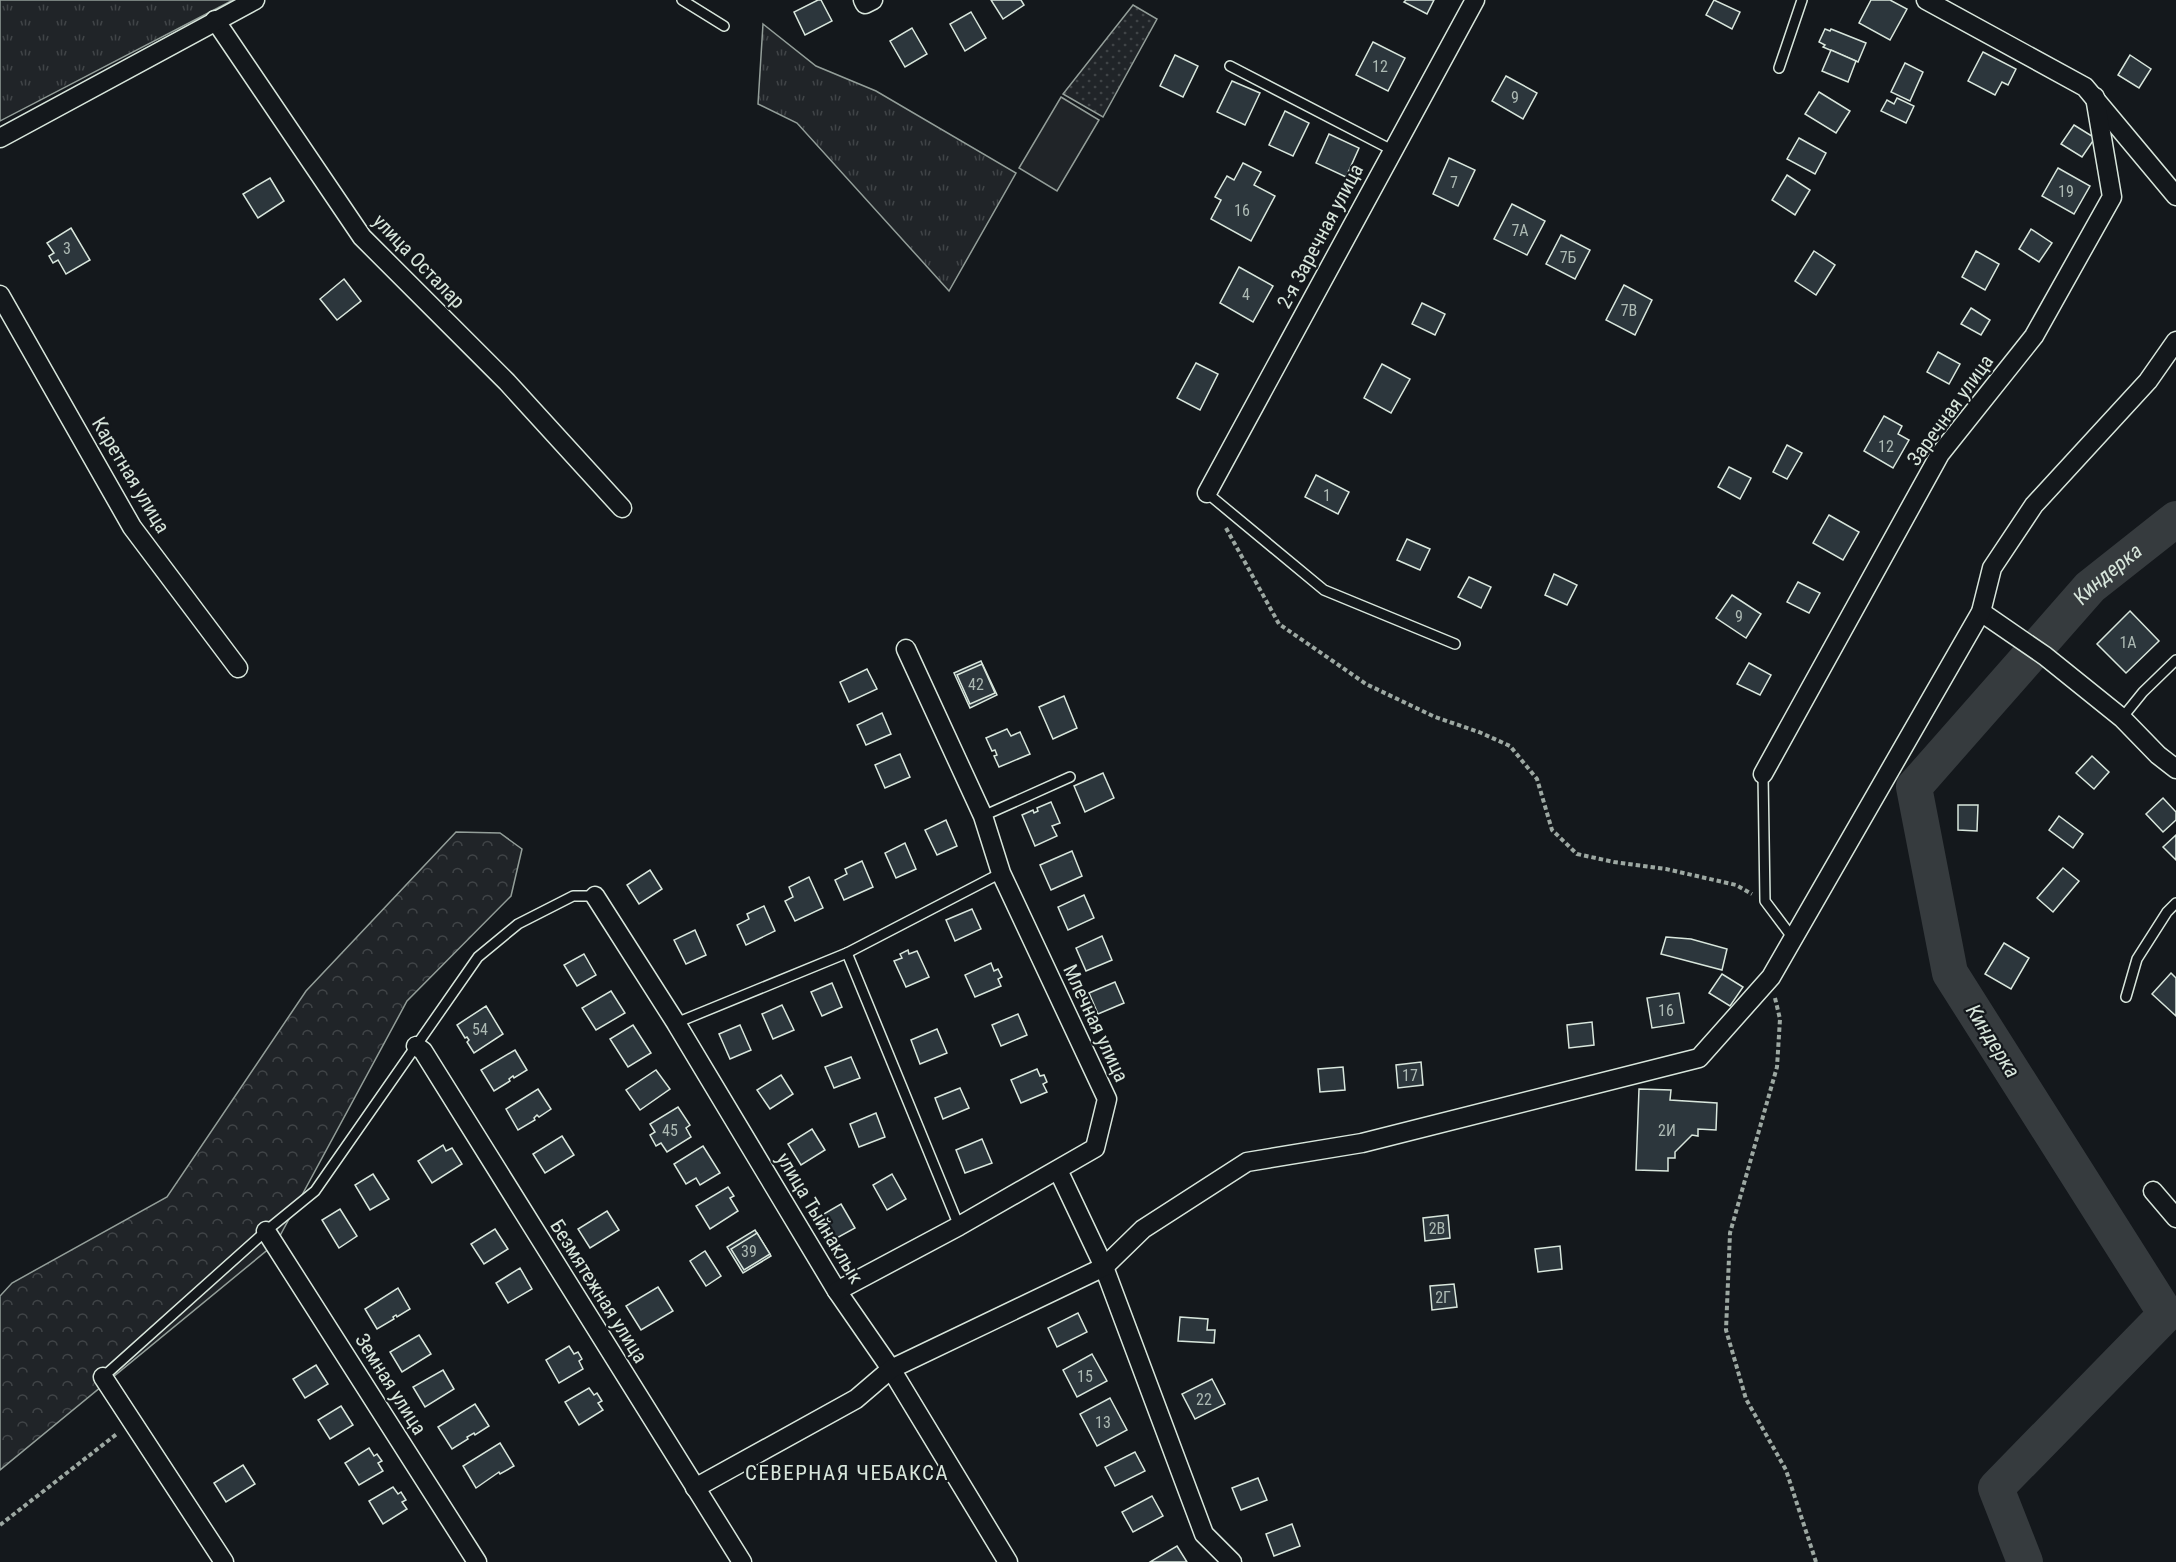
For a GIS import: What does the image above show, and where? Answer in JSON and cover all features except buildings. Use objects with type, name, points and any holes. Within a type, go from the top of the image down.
[{"type":"street","points":[[0,138],[255,0]]},
{"type":"street","points":[[863,0],[865,4],[873,0]]},
{"type":"street","name":"2-я Заречная улица","points":[[1207,494],[1474,0]]},
{"type":"street","points":[[1926,0],[2085,87],[2176,196]]},
{"type":"street","name":"улица Осталар","points":[[215,20],[362,237],[507,382],[622,508]]},
{"type":"street","name":"Заречная улица","points":[[1763,774],[1940,454],[2034,336],[2112,197],[2095,97]]},
{"type":"street","name":"Каретная улица","points":[[0,295],[132,527],[238,668]]},
{"type":"street","points":[[695,1488],[856,1399],[891,1369],[1104,1267],[1143,1229],[1247,1162],[1362,1143],[1699,1058],[1771,977],[1981,612],[1992,568],[2034,505],[2148,381],[2176,341]]},
{"type":"street","points":[[1981,612],[2045,656],[2122,718],[2158,755],[2176,769]]},
{"type":"street","name":"Млечная улица","points":[[837,1291],[958,1226],[1095,1148],[1107,1099],[1001,873],[983,816],[906,649]]},
{"type":"street","name":"улица Тыйнаклык","points":[[595,896],[676,1023],[837,1291],[891,1369],[1008,1562]]},
{"type":"street","name":"Безмятежная улица","points":[[416,1046],[423,1051],[742,1562]]},
{"type":"street","points":[[1058,1170],[1104,1267],[1204,1534],[1232,1562]]},
{"type":"street","points":[[2153,1191],[2176,1218]]},
{"type":"street","name":"Земная улица","points":[[266,1231],[477,1562]]},
{"type":"street","points":[[103,1377],[224,1562]]},
{"type":"lane","points":[[682,0],[724,26]]},
{"type":"lane","points":[[1779,68],[1803,0]]},
{"type":"lane","points":[[1230,66],[1392,150]]},
{"type":"lane","points":[[1207,494],[1324,590],[1455,644]]},
{"type":"lane","points":[[2122,718],[2143,692],[2176,660]]},
{"type":"lane","points":[[1763,774],[1765,901],[1792,937]]},
{"type":"lane","points":[[983,816],[1070,777]]},
{"type":"lane","points":[[676,1023],[847,953],[1001,873]]},
{"type":"lane","points":[[103,1377],[266,1231],[315,1191],[478,957],[527,919],[573,896],[595,896]]},
{"type":"lane","points":[[2126,997],[2137,959],[2167,912],[2176,903]]},
{"type":"lane","points":[[847,953],[958,1226]]},
{"type":"path","points":[[1224,524],[1279,624],[1366,684],[1435,717],[1479,732],[1510,746],[1537,778],[1552,830],[1577,854],[1614,862],[1666,868],[1736,885],[1765,901]]},
{"type":"path","points":[[1771,977],[1780,1019],[1777,1067],[1730,1233],[1726,1330],[1746,1399],[1786,1470],[1816,1562]]},
{"type":"path","points":[[0,1525],[109,1439],[133,1423]]},
{"type":"green space","points":[[0,0],[233,0],[0,121]]},
{"type":"green space","points":[[1133,5],[1157,19],[1103,117],[1063,94]]},
{"type":"green space","points":[[763,24],[816,66],[876,91],[1016,173],[949,291],[797,123],[758,104]]},
{"type":"green space","points":[[1061,97],[1099,120],[1057,191],[1019,168]]},
{"type":"green space","points":[[456,832],[500,833],[522,849],[511,896],[407,1001],[276,1243],[0,1470],[0,1296],[12,1283],[167,1197],[306,991]]},
{"type":"waterway","name":"Киндерка","points":[[2025,1562],[1996,1488],[2166,1314],[1950,973],[1914,787],[2090,587],[2176,519]]},
{"type":"district","name":"СЕВЕРНАЯ ЧЕБАКСА","points":[[847,1473]]}]
